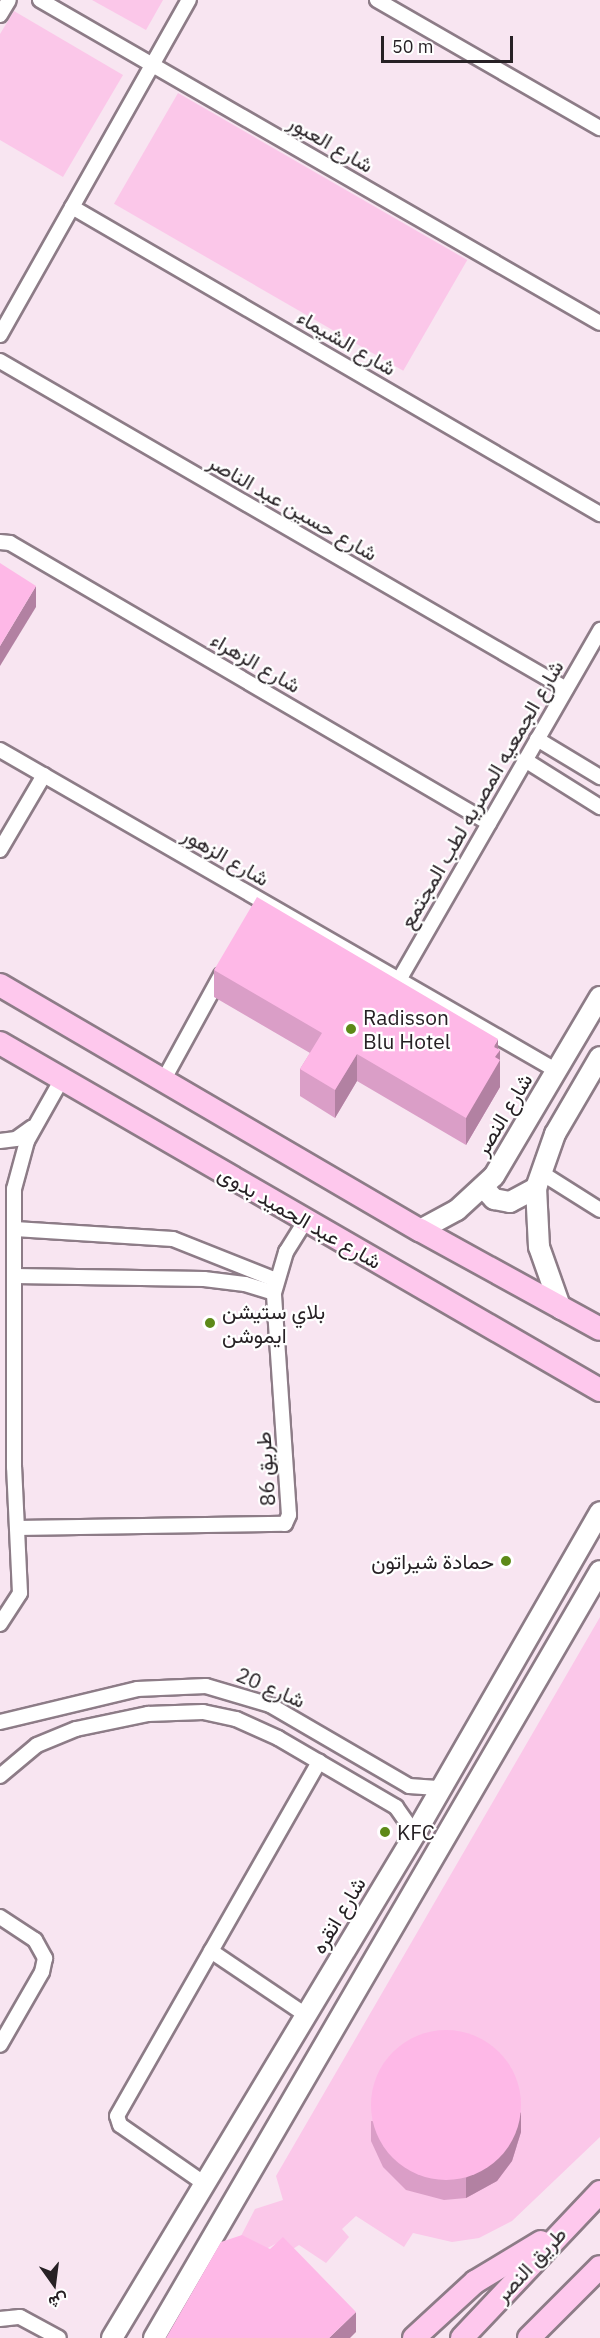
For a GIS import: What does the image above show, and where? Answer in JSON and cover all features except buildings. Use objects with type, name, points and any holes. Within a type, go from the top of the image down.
[{"type":"main road","points":[[0,985],[420,1230],[600,1329]]},
{"type":"main road","name":"شارع عبد الحميد بدوى","points":[[0,1043],[597,1394]]},
{"type":"main road","name":"طريق النصر","points":[[462,2338],[555,2235],[600,2192]]},
{"type":"main road","points":[[414,2338],[475,2282],[555,2235]]},
{"type":"main road","points":[[529,2338],[600,2267]]},
{"type":"main road","points":[[549,2338],[568,2300]]},
{"type":"street","points":[[0,15],[9,0]]},
{"type":"street","name":"شارع العبور","points":[[40,0],[600,322]]},
{"type":"street","points":[[0,335],[189,0]]},
{"type":"street","points":[[376,0],[600,128]]},
{"type":"street","name":"شارع الشيماء","points":[[72,207],[600,514]]},
{"type":"street","name":"شارع حسين عبد الناصر","points":[[0,361],[566,689]]},
{"type":"street","name":"شارع الزهراء","points":[[0,542],[10,543],[489,823]]},
{"type":"street","name":"شارع الجمعيه المصريه لطب المجتمع","points":[[399,980],[600,630]]},
{"type":"street","points":[[537,739],[600,777]]},
{"type":"street","name":"شارع الزهور","points":[[0,750],[259,906],[399,980],[557,1071]]},
{"type":"street","points":[[525,760],[600,807]]},
{"type":"street","points":[[0,850],[44,775]]},
{"type":"street","points":[[164,1081],[229,961]]},
{"type":"street","name":"شارع النصر","points":[[420,1230],[457,1210],[484,1188],[503,1163],[600,997]]},
{"type":"street","points":[[561,1309],[539,1246],[538,1180],[555,1134],[600,1057]]},
{"type":"street","points":[[0,1624],[9,1616],[20,1593],[17,1528],[15,1276],[17,1172],[36,1121],[62,1079]]},
{"type":"street","points":[[0,1141],[16,1139],[36,1121]]},
{"type":"street","points":[[484,1188],[494,1199],[510,1202],[538,1180]]},
{"type":"street","points":[[538,1180],[600,1210]]},
{"type":"street","name":"طريق 86","points":[[17,1528],[285,1524],[289,1515],[275,1287],[286,1252],[305,1221]]},
{"type":"street","points":[[15,1229],[173,1239],[275,1287]]},
{"type":"street","points":[[15,1276],[204,1280],[275,1287]]},
{"type":"street","name":"شارع انقره","points":[[112,2338],[415,1834],[600,1512]]},
{"type":"street","points":[[154,2338],[600,1570]]},
{"type":"street","name":"شارع 20","points":[[0,1722],[93,1698],[160,1686],[224,1689],[270,1705],[409,1786],[441,1788]]},
{"type":"street","points":[[93,1698],[99,1722]]},
{"type":"street","name":"شارع 20","points":[[0,1776],[37,1745],[99,1722],[169,1712],[220,1715],[278,1738],[396,1807],[415,1834]]},
{"type":"street","points":[[205,2184],[117,2119],[319,1762]]},
{"type":"street","points":[[0,1917],[35,1940],[45,1958],[42,1972],[0,2045]]},
{"type":"street","points":[[211,1951],[306,2015]]},
{"type":"street","points":[[568,2300],[600,2283]]},
{"type":"street","points":[[0,2319],[20,2316],[59,2338]]},
{"type":"shaded area","points":[[92,0],[163,0],[146,30]]},
{"type":"shaded area","points":[[14,11],[123,75],[63,177],[0,140],[0,34]]},
{"type":"shaded area","points":[[178,93],[467,260],[403,371],[114,204]]},
{"type":"shaded area","points":[[600,1617],[600,2137],[512,2221],[479,2238],[452,2242],[413,2233],[404,2247],[356,2216],[342,2229],[349,2237],[326,2263],[299,2245],[288,2252],[277,2243],[251,2257],[241,2236],[255,2209],[283,2200],[276,2176]]},
{"type":"place","name":"Radisson Blu Hotel","points":[[351,1029]]},
{"type":"place","name":"بلاي ستيشن ايموشن","points":[[210,1323]]},
{"type":"place","name":"حمادة شيراتون","points":[[506,1561]]},
{"type":"place","name":"KFC","points":[[385,1832]]}]
